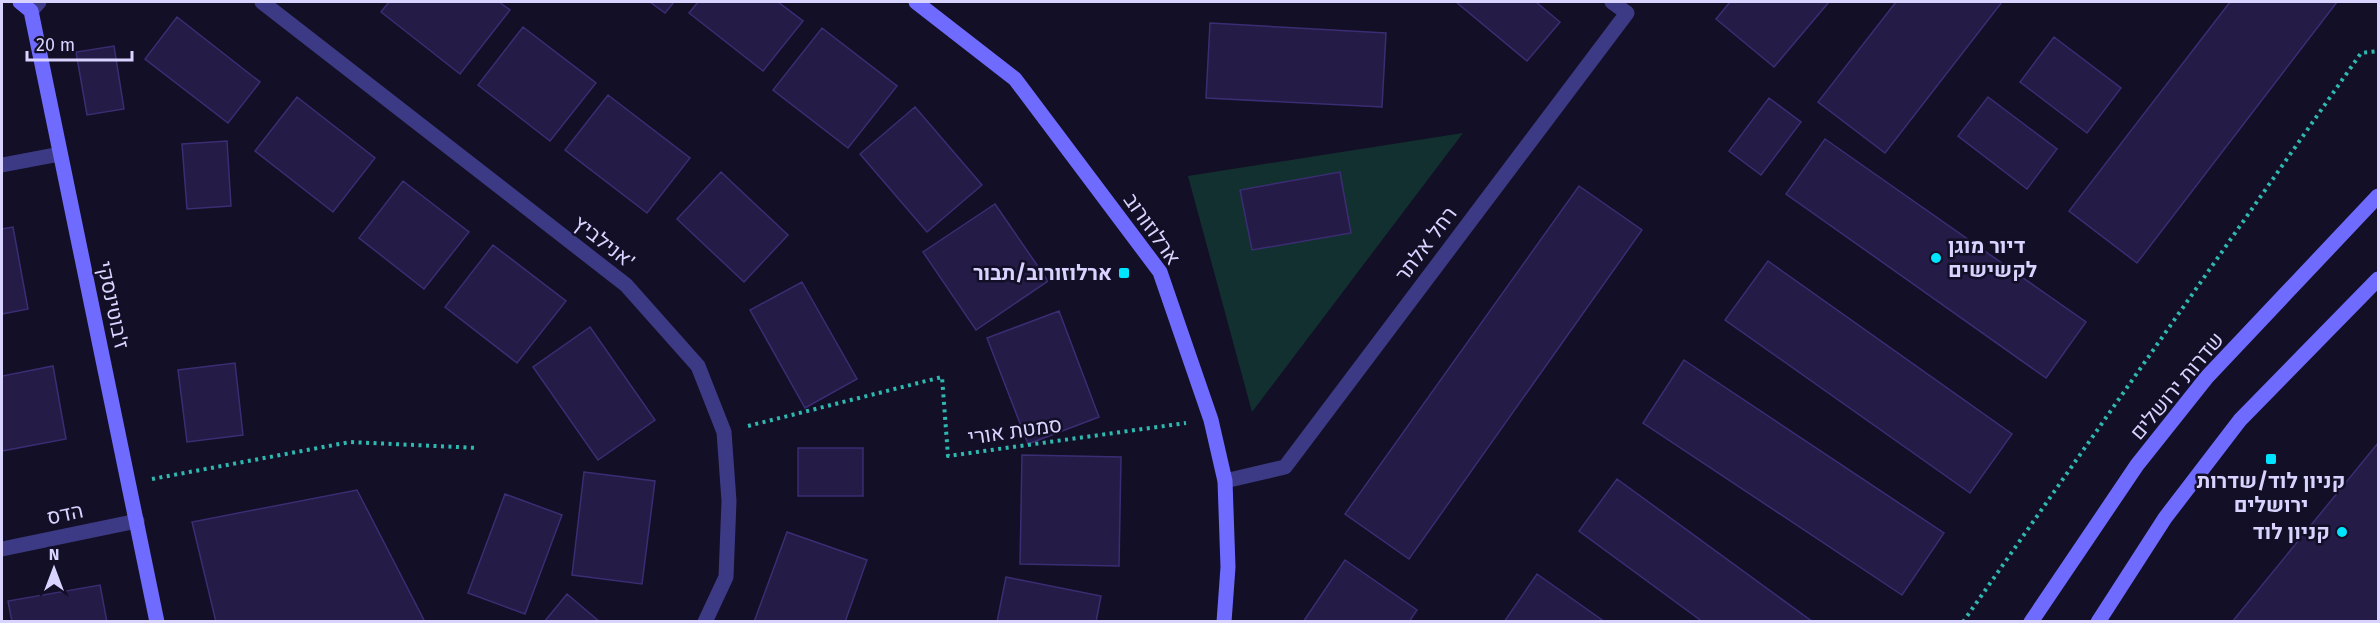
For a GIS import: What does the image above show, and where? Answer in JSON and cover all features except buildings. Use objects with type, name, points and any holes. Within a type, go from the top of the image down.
[{"type":"street","name":"אנילביץ'","points":[[262,2],[626,285],[698,366],[724,432],[729,501],[726,577],[705,621]]},
{"type":"street","name":"ארלוזורוב","points":[[916,2],[1015,79],[1160,272],[1211,420],[1225,481],[1228,567],[1224,621]]},
{"type":"street","name":"רחל אלתר","points":[[1225,481],[1285,467],[1627,13],[1612,2]]},
{"type":"street","name":"ז'בוטינסקי","points":[[30,4],[158,621]]},
{"type":"street","points":[[2,165],[60,154]]},
{"type":"street","name":"שדרות ירושלים","points":[[2031,621],[2137,465],[2207,377],[2379,196]]},
{"type":"street","points":[[2098,621],[2165,518],[2240,420],[2379,279]]},
{"type":"street","name":"הדס","points":[[2,549],[137,521]]},
{"type":"path","points":[[1963,621],[2361,53],[2379,51]]},
{"type":"path","name":"סמטת אורי","points":[[724,432],[942,376],[948,456],[1211,420]]},
{"type":"path","points":[[129,483],[350,442],[478,448]]},
{"type":"green space","points":[[1463,133],[1252,412],[1188,176]]},
{"type":"place","name":"דיור מוגן לקשישים","points":[[1936,258]]},
{"type":"place","name":"ארלוזורוב/תבור","points":[[1124,273]]},
{"type":"place","name":"קניון לוד/שדרות ירושלים","points":[[2271,459]]},
{"type":"place","name":"קניון לוד","points":[[2342,532]]}]
